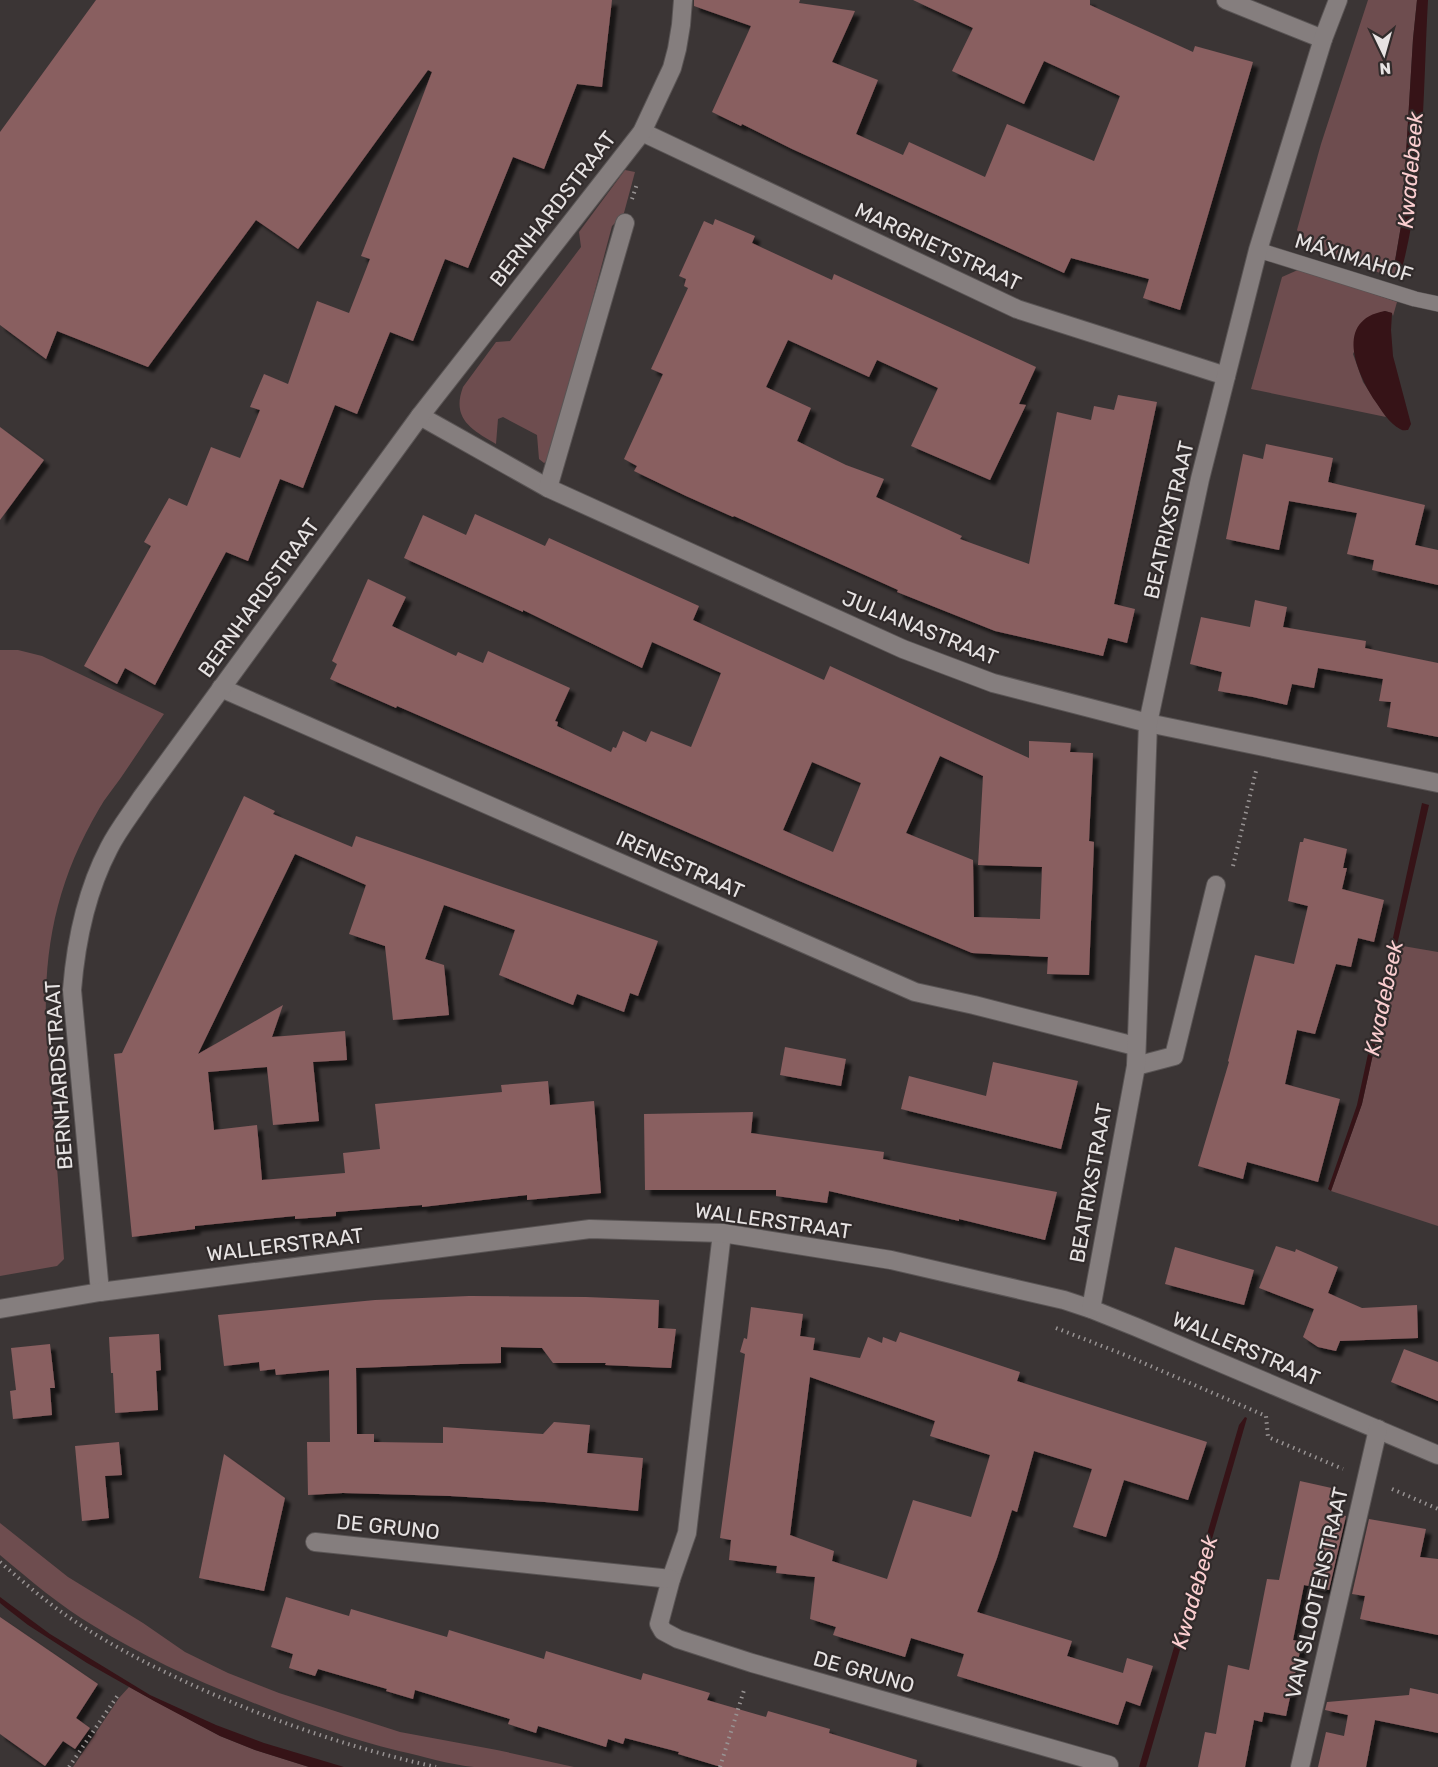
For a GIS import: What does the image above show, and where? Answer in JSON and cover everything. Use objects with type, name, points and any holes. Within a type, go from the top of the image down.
[{"type":"street","name":"BERNHARDSTRAAT","points":[[100,1292],[72,990],[74,960],[80,931],[97,875],[110,847],[142,797],[220,688],[420,416],[642,132],[672,68],[680,33],[682,0]]},
{"type":"street","points":[[1226,0],[1323,39]]},
{"type":"street","name":"BEATRIXSTRAAT","points":[[1091,1309],[1136,1065],[1148,723],[1200,479],[1258,250],[1323,39],[1338,0]]},
{"type":"street","name":"MARGRIETSTRAAT","points":[[642,132],[1017,309],[1226,376]]},
{"type":"street","points":[[548,488],[625,222]]},
{"type":"street","name":"JULIANASTRAAT","points":[[420,416],[548,488],[903,649],[993,683],[1148,723],[1438,783]]},
{"type":"street","name":"IRENESTRAAT","points":[[220,688],[915,992],[1135,1046]]},
{"type":"street","points":[[1136,1065],[1174,1056],[1216,885]]},
{"type":"street","name":"WALLERSTRAAT","points":[[0,1309],[100,1292],[590,1229],[722,1233],[891,1260],[1064,1300],[1091,1309],[1438,1455]]},
{"type":"street","name":"DE GRUNO","points":[[722,1233],[687,1533],[659,1624],[663,1631],[678,1639],[752,1663],[1109,1765]]},
{"type":"street","name":"VAN SLOOTENSTRAAT","points":[[1300,1767],[1378,1429]]},
{"type":"street","name":"DE GRUNO","points":[[315,1542],[671,1579]]},
{"type":"lane","name":"MÁXIMAHOF","points":[[1258,250],[1415,299],[1438,304]]},
{"type":"path","points":[[1216,885],[1228,888],[1262,747]]},
{"type":"path","points":[[1056,1328],[1266,1416],[1268,1437],[1438,1509]]},
{"type":"path","points":[[0,1562],[68,1616],[115,1646],[161,1671],[265,1716],[374,1752],[436,1767]]},
{"type":"path","points":[[720,1767],[752,1663]]},
{"type":"path","points":[[69,1767],[118,1695]]},
{"type":"shaded area","points":[[1368,0],[1417,0],[1402,220],[1394,266],[1398,268],[1395,278],[1309,249],[1297,230],[1321,144]]},
{"type":"shaded area","points":[[625,170],[635,172],[621,224],[615,223],[612,226],[559,427],[548,461],[544,463],[539,459],[537,435],[503,417],[498,419],[496,444],[472,428],[462,415],[460,407],[463,387],[496,342],[510,341],[581,247],[579,232]]},
{"type":"shaded area","points":[[1300,269],[1397,302],[1393,316],[1392,313],[1385,311],[1370,317],[1353,354],[1363,382],[1386,417],[1251,389],[1282,277]]},
{"type":"shaded area","points":[[0,650],[18,650],[42,656],[164,714],[104,801],[85,835],[64,886],[51,939],[46,1023],[64,1259],[57,1266],[0,1276]]},
{"type":"shaded area","points":[[1397,945],[1438,952],[1438,1226],[1331,1191],[1362,1104]]},
{"type":"shaded area","points":[[0,1523],[68,1577],[185,1652],[228,1673],[279,1693],[400,1732],[574,1767],[474,1767],[446,1762],[340,1734],[205,1683],[148,1657],[69,1610],[0,1555]]},
{"type":"shaded area","points":[[129,1687],[220,1736],[309,1767],[73,1767],[119,1698]]},
{"type":"water","name":"Kwadebeek","points":[[1417,0],[1428,0],[1422,135],[1410,236],[1402,268],[1394,267],[1402,220]]},
{"type":"water","points":[[1385,311],[1392,313],[1393,356],[1411,424],[1408,430],[1402,430],[1396,426],[1383,413],[1361,376],[1356,362],[1354,336],[1359,325],[1369,316]]},
{"type":"water","name":"Kwadebeek","points":[[1422,803],[1429,805],[1362,1104],[1331,1191],[1328,1189],[1357,1105]]},
{"type":"water","name":"Kwadebeek","points":[[1245,1417],[1247,1418],[1146,1767],[1139,1767],[1239,1425]]},
{"type":"water","points":[[0,1597],[50,1634],[150,1695],[216,1725],[264,1743],[344,1767],[309,1767],[220,1736],[87,1663],[28,1625],[0,1603]]},
{"type":"building","points":[[96,0],[612,0],[602,87],[577,84],[544,169],[513,157],[468,268],[445,259],[413,341],[390,332],[357,414],[335,405],[303,488],[280,479],[248,561],[226,552],[155,685],[125,668],[117,684],[84,666],[151,546],[144,542],[169,498],[187,506],[211,447],[240,458],[260,410],[250,407],[264,374],[288,384],[317,301],[349,313],[370,259],[361,256],[432,72],[428,70],[298,249],[256,220],[148,367],[57,331],[46,359],[0,325],[0,132]]},
{"type":"building","points":[[694,0],[800,0],[799,3],[855,11],[832,62],[878,80],[856,134],[903,155],[909,142],[985,177],[1007,124],[1094,161],[1120,96],[1044,61],[1024,104],[952,71],[973,28],[913,0],[1090,0],[1090,5],[1193,52],[1195,46],[1253,62],[1180,310],[1143,298],[1149,279],[1071,258],[1064,273],[712,112],[751,26],[694,6]]},
{"type":"building","points":[[715,219],[755,236],[752,243],[832,280],[834,274],[1036,367],[1019,404],[1026,405],[990,480],[911,446],[938,388],[877,360],[869,377],[788,340],[766,387],[811,408],[797,441],[846,465],[884,479],[876,497],[962,536],[960,539],[1029,564],[1057,412],[1091,420],[1094,406],[1114,410],[1118,395],[1157,402],[1114,604],[1135,609],[1127,643],[1108,638],[1103,656],[995,631],[897,592],[898,590],[634,471],[637,466],[624,459],[663,374],[651,369],[688,288],[684,286],[686,279],[679,276],[704,221],[713,225]]},
{"type":"building","points":[[0,427],[44,460],[0,520]]},
{"type":"building","points":[[1266,444],[1333,458],[1328,482],[1425,505],[1415,545],[1438,550],[1438,585],[1372,570],[1374,560],[1347,554],[1357,513],[1289,501],[1279,550],[1226,539],[1243,454],[1263,459]]},
{"type":"building","points":[[475,514],[545,546],[549,538],[699,606],[693,620],[824,680],[830,666],[1029,758],[1029,741],[1071,743],[1070,752],[1093,753],[1089,841],[1094,842],[1089,975],[1047,974],[1048,957],[972,953],[330,679],[337,664],[332,661],[368,579],[406,597],[392,626],[456,656],[458,652],[483,663],[488,651],[570,688],[555,721],[558,722],[557,726],[611,752],[613,747],[616,748],[623,731],[646,742],[651,731],[691,747],[721,673],[652,642],[642,668],[523,610],[523,612],[404,558],[423,515],[466,535]],"holes":[[[940,756],[983,776],[978,865],[1042,867],[1040,919],[974,917],[973,860],[906,833]],[[812,762],[861,783],[833,852],[783,830]]]},
{"type":"building","points":[[1255,600],[1287,607],[1283,627],[1366,641],[1365,648],[1438,663],[1438,737],[1387,727],[1391,702],[1379,701],[1383,679],[1318,668],[1314,688],[1292,684],[1287,705],[1218,691],[1222,672],[1190,664],[1201,617],[1250,627]]},
{"type":"building","points":[[244,796],[275,811],[273,814],[352,847],[356,836],[658,941],[638,996],[630,993],[624,1012],[577,994],[573,1005],[499,975],[515,930],[444,905],[425,959],[444,965],[449,1015],[393,1020],[385,946],[349,934],[366,885],[295,854],[198,1054],[283,1005],[272,1037],[345,1031],[347,1060],[313,1062],[319,1121],[273,1125],[267,1067],[208,1072],[214,1130],[257,1125],[262,1180],[345,1173],[343,1153],[380,1149],[375,1104],[502,1092],[501,1085],[548,1081],[550,1105],[594,1101],[601,1193],[527,1200],[527,1195],[422,1207],[422,1205],[336,1212],[336,1216],[295,1219],[295,1216],[195,1226],[195,1229],[132,1237],[114,1054],[122,1053]]},
{"type":"building","points":[[1304,838],[1347,849],[1343,868],[1347,868],[1342,889],[1384,900],[1374,942],[1358,938],[1351,967],[1336,964],[1315,1034],[1297,1030],[1285,1084],[1340,1099],[1318,1182],[1247,1162],[1243,1179],[1198,1166],[1229,1062],[1255,955],[1294,964],[1308,906],[1288,901],[1300,842],[1303,842]]},
{"type":"building","points":[[785,1047],[846,1059],[841,1086],[780,1075]]},
{"type":"building","points":[[993,1062],[1078,1081],[1061,1149],[901,1109],[909,1076],[986,1096]]},
{"type":"building","points":[[753,1112],[751,1133],[884,1152],[883,1159],[1057,1192],[1045,1240],[829,1191],[827,1203],[776,1196],[776,1190],[645,1190],[644,1114]]},
{"type":"building","points":[[1276,1246],[1295,1252],[1296,1249],[1338,1267],[1328,1293],[1362,1308],[1417,1305],[1418,1338],[1340,1341],[1336,1351],[1318,1347],[1303,1337],[1314,1309],[1259,1288]]},
{"type":"building","points":[[1175,1247],[1254,1270],[1244,1305],[1165,1284]]},
{"type":"building","points":[[469,1296],[659,1300],[658,1328],[676,1329],[671,1368],[605,1365],[606,1363],[553,1363],[542,1348],[501,1347],[501,1363],[356,1368],[357,1434],[374,1434],[374,1442],[443,1443],[443,1427],[543,1434],[554,1422],[590,1425],[587,1453],[643,1458],[638,1511],[450,1496],[343,1493],[308,1495],[307,1442],[330,1442],[329,1370],[276,1375],[275,1369],[260,1371],[259,1362],[224,1366],[218,1315],[375,1300]]},
{"type":"building","points":[[751,1307],[803,1314],[800,1336],[815,1338],[813,1350],[860,1358],[868,1337],[882,1343],[883,1337],[896,1342],[900,1332],[1020,1372],[1017,1381],[1207,1442],[1188,1500],[1124,1480],[1106,1537],[1073,1527],[1092,1469],[1034,1451],[1017,1512],[1012,1510],[977,1612],[1072,1641],[1067,1656],[1123,1673],[1127,1658],[1153,1666],[1140,1706],[1126,1701],[1118,1725],[957,1676],[964,1654],[911,1638],[905,1657],[833,1635],[836,1627],[810,1619],[815,1577],[776,1573],[777,1566],[729,1560],[731,1540],[720,1538],[745,1354],[740,1352],[744,1338],[747,1339]],"holes":[[[810,1377],[935,1421],[930,1436],[990,1455],[971,1517],[913,1500],[887,1579],[832,1561],[834,1551],[790,1535]]]},
{"type":"building","points":[[159,1334],[161,1370],[156,1371],[158,1410],[115,1413],[109,1337]]},
{"type":"building","points":[[50,1344],[55,1388],[50,1388],[52,1415],[13,1419],[10,1391],[16,1390],[11,1348]]},
{"type":"building","points":[[1404,1349],[1438,1362],[1438,1401],[1391,1382]]},
{"type":"building","points":[[119,1442],[122,1475],[105,1476],[109,1518],[82,1521],[75,1446]]},
{"type":"building","points":[[224,1454],[285,1498],[264,1591],[199,1578]]},
{"type":"building","points":[[1300,1481],[1336,1489],[1331,1513],[1346,1516],[1329,1590],[1304,1585],[1293,1640],[1302,1642],[1286,1716],[1264,1712],[1262,1722],[1254,1720],[1245,1767],[1198,1767],[1205,1732],[1216,1734],[1228,1665],[1249,1670],[1267,1579],[1279,1580]]},
{"type":"building","points":[[1369,1519],[1426,1529],[1420,1557],[1438,1559],[1438,1635],[1360,1619],[1365,1596],[1352,1594]]},
{"type":"building","points":[[286,1597],[349,1616],[351,1609],[447,1637],[449,1630],[544,1659],[546,1651],[641,1680],[643,1673],[710,1693],[707,1700],[766,1717],[768,1711],[830,1729],[829,1733],[917,1760],[916,1767],[721,1767],[678,1754],[679,1752],[625,1738],[623,1744],[608,1739],[606,1747],[538,1726],[536,1733],[508,1724],[510,1719],[415,1690],[413,1699],[318,1669],[315,1676],[289,1668],[293,1654],[271,1647]]},
{"type":"building","points":[[0,1617],[98,1684],[76,1718],[90,1728],[75,1749],[63,1741],[45,1766],[0,1734]]},
{"type":"building","points":[[1410,1688],[1438,1694],[1438,1733],[1375,1720],[1366,1767],[1318,1767],[1326,1732],[1344,1736],[1348,1715],[1325,1710],[1327,1702],[1409,1695]]}]
